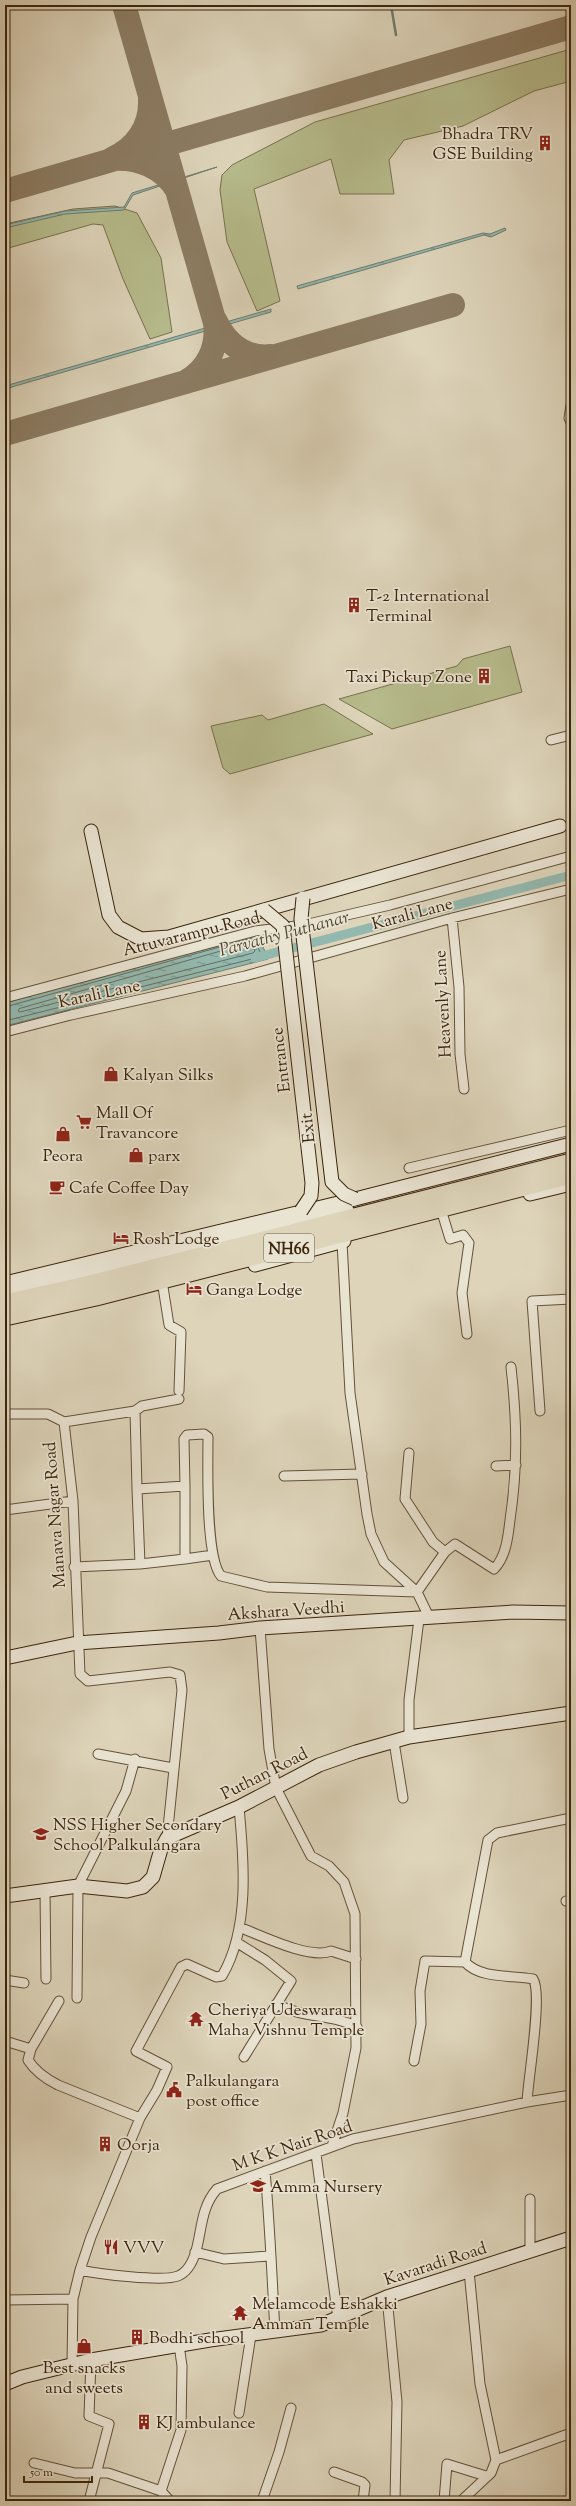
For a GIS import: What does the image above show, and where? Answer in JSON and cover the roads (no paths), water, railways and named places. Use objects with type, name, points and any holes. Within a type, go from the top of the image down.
[{"type":"highway","name":"NH66","points":[[5,1303],[90,1284],[571,1162]]},
{"type":"highway","name":"NH66","points":[[5,1317],[111,1293],[571,1174]]},
{"type":"street","points":[[571,405],[569,418],[571,422]]},
{"type":"street","points":[[551,740],[571,735]]},
{"type":"street","points":[[92,831],[109,916],[118,927],[141,938],[169,937],[560,826]]},
{"type":"street","name":"Attuvarampu Road","points":[[5,998],[255,931],[304,925],[390,905],[571,856]]},
{"type":"street","name":"Karali Lane","points":[[5,1032],[71,1015],[245,976],[452,918],[571,888]]},
{"type":"street","name":"Exit","points":[[303,898],[301,920],[332,1182],[344,1194],[355,1199]]},
{"type":"street","name":"Entrance","points":[[264,910],[283,926],[312,1183],[311,1196],[301,1211]]},
{"type":"street","name":"Heavenly Lane","points":[[452,918],[460,987],[460,1054],[464,1089]]},
{"type":"street","points":[[409,1168],[571,1130]]},
{"type":"street","points":[[5,1283],[355,1199],[571,1144]]},
{"type":"street","points":[[5,1293],[571,1156]]},
{"type":"street","points":[[5,1323],[162,1287],[571,1184]]},
{"type":"street","points":[[443,1216],[450,1239],[463,1235],[469,1244],[462,1293],[467,1334]]},
{"type":"street","points":[[342,1242],[350,1392],[371,1534],[384,1562],[417,1592],[424,1618],[410,1700],[409,1737]]},
{"type":"street","points":[[64,1422],[135,1411],[142,1406],[179,1395],[181,1332],[169,1325],[162,1287]]},
{"type":"street","points":[[540,1411],[532,1301],[571,1299]]},
{"type":"street","points":[[417,1592],[445,1552],[455,1544],[494,1569],[498,1565],[507,1543],[516,1465],[516,1420],[512,1367]]},
{"type":"street","points":[[135,1411],[136,1489],[140,1564]]},
{"type":"street","name":"Manava Nagar Road","points":[[5,1414],[48,1414],[64,1422],[73,1501],[77,1643],[80,1674],[88,1681],[170,1672],[180,1675],[182,1690],[173,1768]]},
{"type":"street","points":[[185,1559],[184,1439],[187,1435],[204,1434],[208,1437],[208,1485],[213,1555],[216,1570],[221,1576],[267,1587],[417,1592]]},
{"type":"street","points":[[409,1453],[405,1499],[433,1542],[445,1552]]},
{"type":"street","points":[[496,1466],[516,1465]]},
{"type":"street","points":[[284,1476],[362,1474]]},
{"type":"street","points":[[136,1489],[185,1486]]},
{"type":"street","points":[[5,1510],[73,1501]]},
{"type":"street","points":[[74,1567],[140,1564],[213,1555]]},
{"type":"street","name":"Akshara Veedhi","points":[[5,1658],[77,1643],[219,1633],[260,1628],[512,1612],[571,1613]]},
{"type":"street","points":[[260,1628],[269,1750],[276,1788],[311,1856],[329,1866],[344,1882],[355,1914],[356,2048],[343,2113],[332,2146]]},
{"type":"street","name":"Puthan Road","points":[[167,1838],[238,1807],[319,1765],[409,1737],[571,1713]]},
{"type":"street","points":[[394,1742],[403,1798]]},
{"type":"street","points":[[5,1896],[44,1892],[78,1886],[127,1891],[143,1887],[153,1877],[161,1849],[167,1838],[173,1768],[98,1754]]},
{"type":"street","points":[[77,1998],[78,1886],[126,1791],[135,1760]]},
{"type":"street","points":[[72,2364],[73,2299],[80,2270],[91,2237],[140,2118],[157,2090],[167,2067],[136,2051],[181,1967],[187,1964],[216,1977],[222,1976],[228,1966],[236,1942],[239,1927],[244,1871],[238,1807]]},
{"type":"street","points":[[465,1962],[488,1840],[497,1833],[571,1818]]},
{"type":"street","points":[[44,1892],[46,1979]]},
{"type":"street","points":[[239,1927],[303,1950],[323,1955],[331,1951],[356,1959]]},
{"type":"street","points":[[236,1942],[265,1960],[291,1981],[244,2057]]},
{"type":"street","points":[[414,2061],[421,2024],[420,1991],[425,1961],[465,1962],[475,1970],[484,1973],[532,1978],[536,1983],[537,2006],[527,2102]]},
{"type":"street","points":[[5,1980],[24,1983]]},
{"type":"street","points":[[59,2001],[31,2050],[28,2060],[47,2080],[140,2118]]},
{"type":"street","points":[[276,2004],[291,2012],[341,2019],[357,2027]]},
{"type":"street","points":[[5,2041],[31,2050]]},
{"type":"street","name":"M K K Nair Road","points":[[80,2270],[117,2276],[178,2276],[188,2269],[195,2252],[204,2209],[217,2188],[316,2154],[332,2146],[375,2134],[527,2102],[571,2095]]},
{"type":"street","points":[[316,2154],[338,2319]]},
{"type":"street","points":[[265,2171],[272,2240],[270,2256],[275,2332]]},
{"type":"street","points":[[530,2199],[530,2252]]},
{"type":"street","name":"Kavaradi Road","points":[[5,2384],[72,2364],[91,2360],[179,2344],[321,2325],[387,2297],[571,2238]]},
{"type":"street","points":[[195,2252],[224,2259],[270,2256]]},
{"type":"street","points":[[461,2501],[486,2476],[491,2473],[496,2460],[480,2384],[469,2271]]},
{"type":"street","points":[[387,2297],[397,2402],[396,2501]]},
{"type":"street","points":[[5,2300],[73,2299]]},
{"type":"street","points":[[239,2413],[251,2335]]},
{"type":"street","points":[[161,2491],[181,2430],[182,2366],[179,2344]]},
{"type":"street","points":[[89,2501],[98,2472],[109,2424],[89,2416],[91,2360]]},
{"type":"street","points":[[262,2501],[280,2452],[291,2408]]},
{"type":"street","points":[[496,2460],[571,2433]]},
{"type":"street","points":[[34,2463],[75,2473],[98,2472],[161,2491],[170,2501]]},
{"type":"street","points":[[444,2501],[447,2464],[486,2476]]},
{"type":"street","points":[[334,2472],[362,2482],[365,2485],[363,2501]]},
{"type":"water","points":[[217,167],[133,195],[124,210],[65,214],[5,228],[5,225],[65,211],[124,207],[132,193]]},
{"type":"water","points":[[505,228],[506,230],[491,237],[484,235],[298,289],[297,286],[483,233],[490,234]]},
{"type":"water","points":[[271,309],[271,312],[5,389],[5,386]]},
{"type":"water","points":[[257,932],[268,959],[5,1026],[5,1003]]},
{"type":"waterway","points":[[391,5],[396,35]]},
{"type":"waterway","name":"Parvathy Puthanar","points":[[255,958],[571,875]]},
{"type":"railway","points":[[565,2501],[571,2497]]},
{"type":"place","name":"Bhadra TRV GSE Building","points":[[545,143]]},
{"type":"place","name":"T-2 International Terminal","points":[[354,605]]},
{"type":"place","name":"Taxi Pickup Zone","points":[[484,676]]},
{"type":"place","name":"Kalyan Silks","points":[[111,1074]]},
{"type":"place","name":"Mall Of Travancore","points":[[84,1122]]},
{"type":"place","name":"Peora","points":[[63,1134]]},
{"type":"place","name":"parx","points":[[136,1155]]},
{"type":"place","name":"Cafe Coffee Day","points":[[57,1187]]},
{"type":"place","name":"Rosh Lodge","points":[[121,1238]]},
{"type":"place","name":"Ganga Lodge","points":[[194,1289]]},
{"type":"place","name":"NSS Higher Secondary School Palkulangara","points":[[41,1834]]},
{"type":"place","name":"Cheriya Udeswaram Maha Vishnu Temple","points":[[196,2019]]},
{"type":"place","name":"Palkulangara post office","points":[[174,2090]]},
{"type":"place","name":"Oorja","points":[[105,2144]]},
{"type":"place","name":"Amma Nursery","points":[[258,2186]]},
{"type":"place","name":"VVV","points":[[111,2247]]},
{"type":"place","name":"Melamcode Eshakki Amman Temple","points":[[240,2313]]},
{"type":"place","name":"Bodhi school","points":[[137,2337]]},
{"type":"place","name":"Best snacks and sweets","points":[[84,2346]]},
{"type":"place","name":"KJ ambulance","points":[[144,2422]]}]
